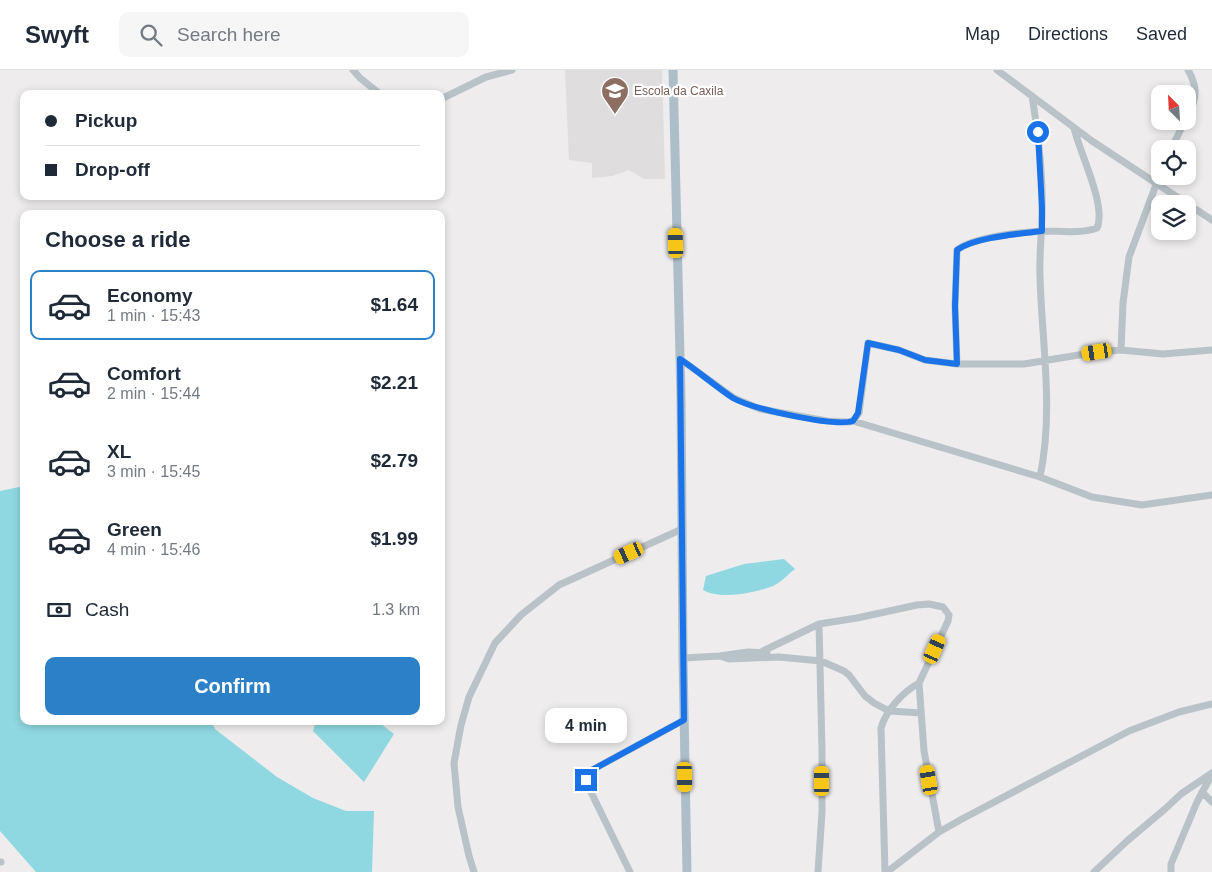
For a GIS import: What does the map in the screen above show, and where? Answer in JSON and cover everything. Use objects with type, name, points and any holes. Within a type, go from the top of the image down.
[{"type":"main road","points":[[673,70],[680,359],[687,872]]},
{"type":"street","points":[[353,70],[375,90]]},
{"type":"street","points":[[360,78],[362,70]]},
{"type":"street","points":[[445,97],[486,77],[512,70]]},
{"type":"street","points":[[997,70],[1074,128],[1151,179]]},
{"type":"street","points":[[1188,70],[1195,85]]},
{"type":"street","points":[[1032,96],[1038,132],[1042,208],[1040,275],[1047,430],[1040,477]]},
{"type":"street","points":[[957,364],[955,306],[957,250],[963,246],[999,236],[1042,231],[1068,232],[1094,229],[1099,224],[1096,193],[1074,128]]},
{"type":"street","points":[[1121,350],[1123,303],[1129,257],[1156,185]]},
{"type":"street","points":[[1160,185],[1212,220]]},
{"type":"street","points":[[853,421],[858,413],[868,343],[899,350],[925,360],[957,364],[1024,364],[1121,350],[1163,354],[1212,350]]},
{"type":"street","points":[[680,359],[734,398],[760,409],[827,421],[853,421],[1040,477],[1092,497],[1142,504],[1212,495]]},
{"type":"street","points":[[474,872],[458,807],[454,763],[460,725],[469,697],[496,643],[521,615],[559,585],[682,529]]},
{"type":"street","points":[[683,658],[763,651],[819,624],[858,618],[917,605],[929,604],[944,607],[949,615],[948,621],[920,683],[920,713],[924,751],[939,832]]},
{"type":"street","points":[[818,872],[822,812],[819,624]]},
{"type":"street","points":[[763,651],[779,657]]},
{"type":"street","points":[[720,656],[729,659],[779,657],[820,661],[844,671],[874,704],[889,711],[920,713]]},
{"type":"street","points":[[886,872],[881,728],[889,711],[910,689],[920,683]]},
{"type":"street","points":[[886,872],[939,832],[1129,731],[1179,712],[1212,704]]},
{"type":"street","points":[[630,872],[588,786],[586,777],[592,770],[684,720]]},
{"type":"street","points":[[1171,872],[1172,864],[1202,792],[1212,773]]},
{"type":"street","points":[[1094,872],[1181,794],[1212,773]]},
{"type":"street","points":[[1202,792],[1212,802]]},
{"type":"shaded area","name":"Escola da Caxila","points":[[565,70],[662,70],[665,179],[644,179],[629,170],[612,176],[592,178],[592,163],[569,160]]},
{"type":"water","points":[[20,487],[20,725],[213,725],[215,729],[277,777],[313,798],[346,811],[374,811],[372,872],[36,872],[0,831],[0,491]]},
{"type":"water","points":[[784,559],[795,569],[776,585],[757,591],[728,595],[719,595],[703,590],[706,576],[744,564]]},
{"type":"water","points":[[315,725],[382,725],[394,734],[364,782],[313,731]]},
{"type":"place","name":"Escola da Caxila","points":[[615,115]]},
{"type":"route","points":[[586,780],[588,773],[592,770],[684,720],[680,359],[734,398],[760,409],[827,421],[848,422],[853,421],[858,413],[868,343],[899,350],[925,360],[957,364],[955,306],[957,250],[963,246],[999,236],[1042,231],[1038,132]]}]
